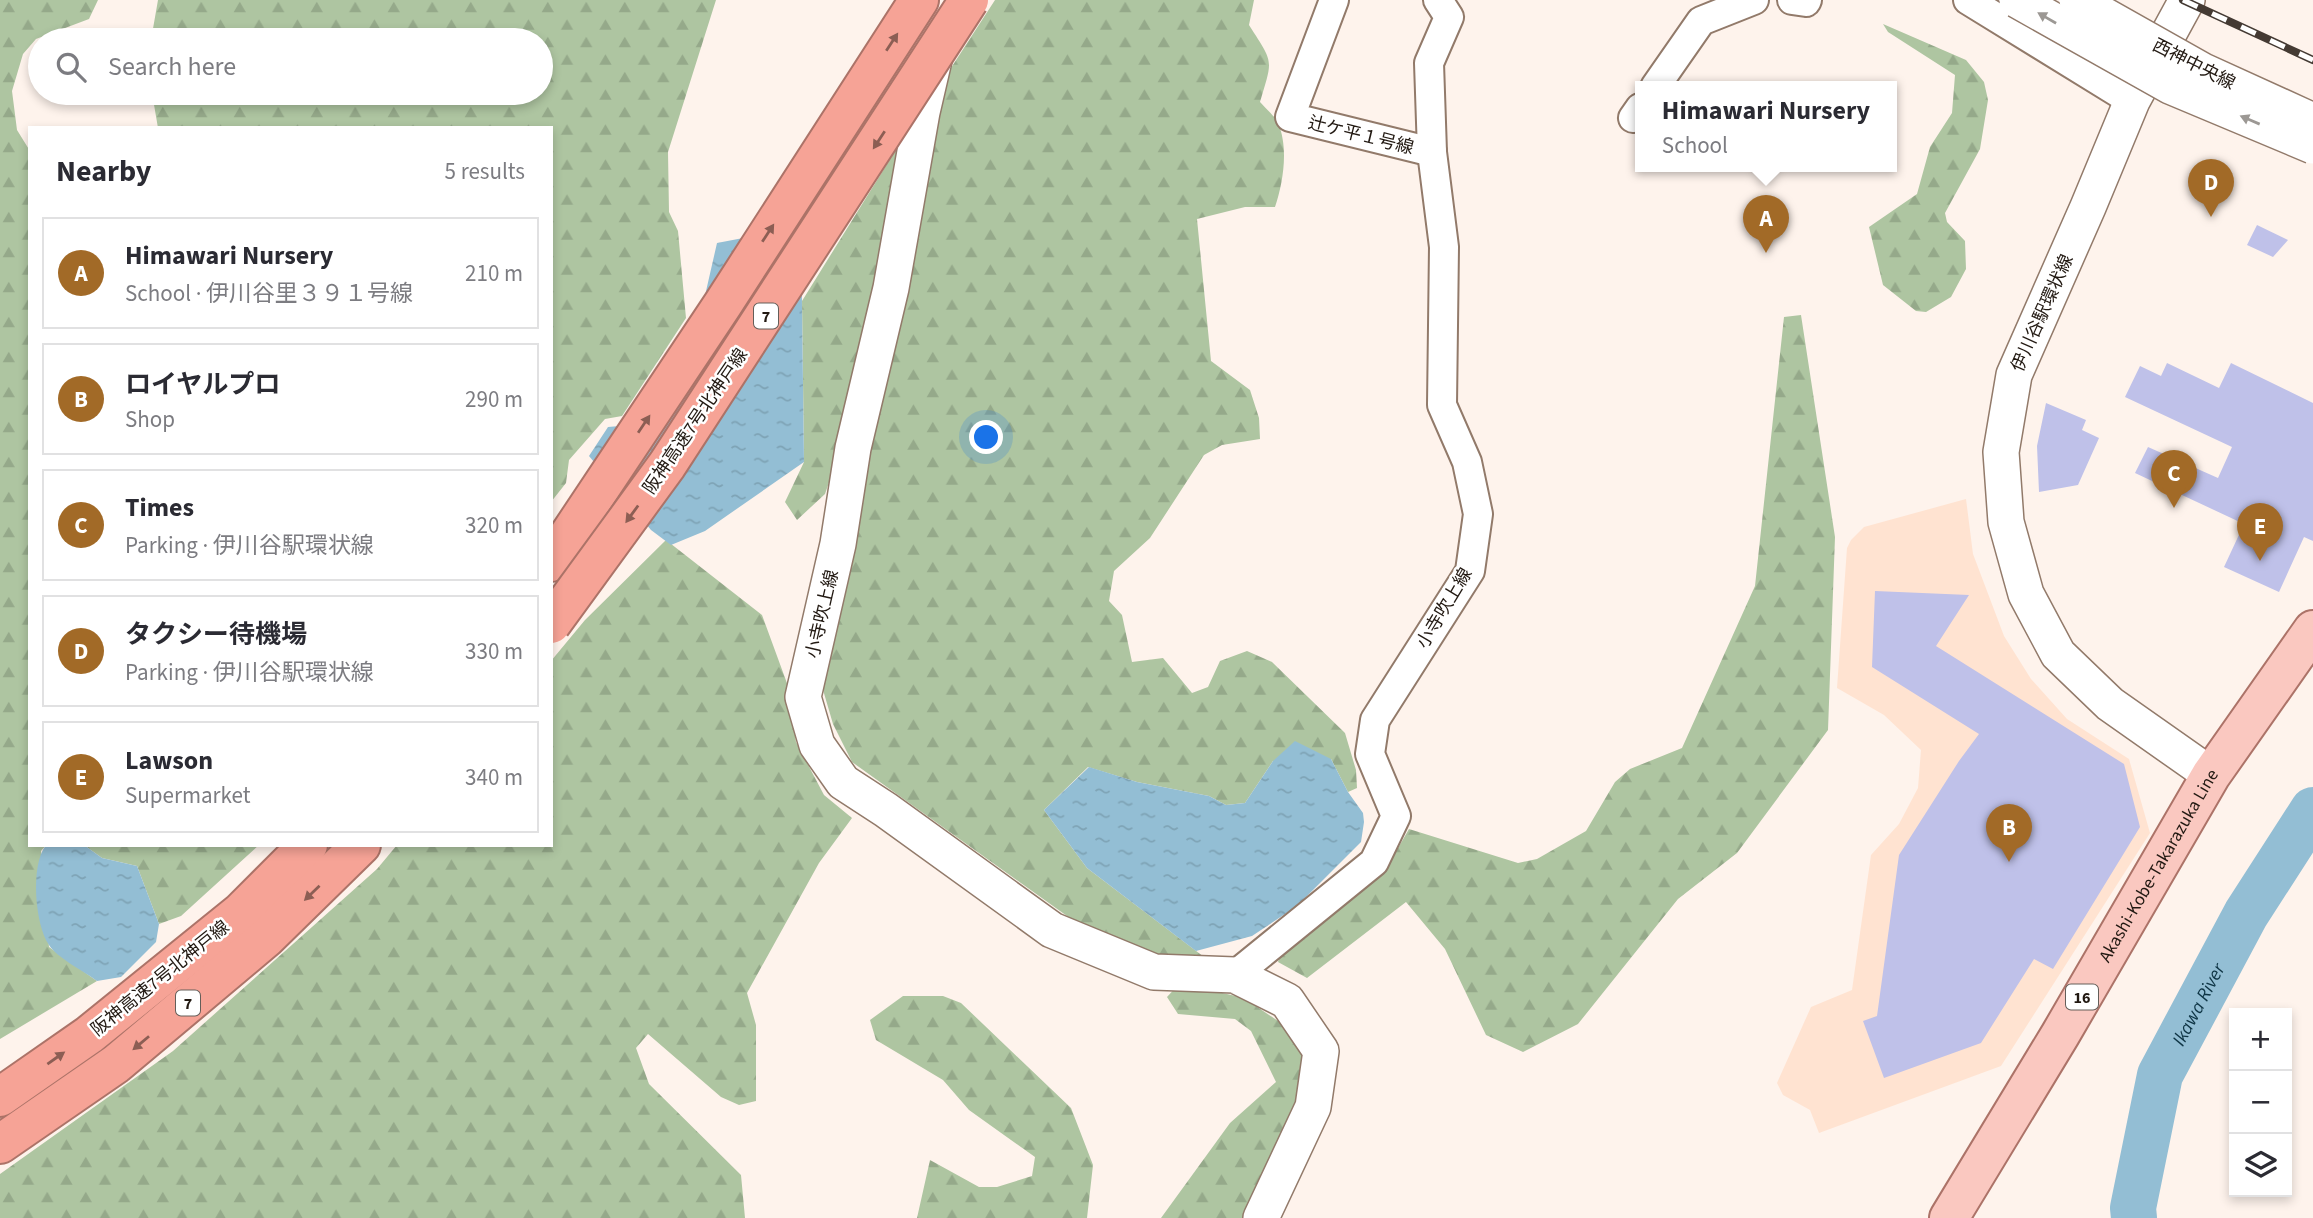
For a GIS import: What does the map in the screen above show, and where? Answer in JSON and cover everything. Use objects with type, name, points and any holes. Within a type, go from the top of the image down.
[{"type":"highway","name":"7","points":[[553,559],[723,304],[919,0]]},
{"type":"highway","name":"阪神高速7号北神戸線","points":[[553,621],[667,465],[969,0]]},
{"type":"highway","name":"阪神高速7号北神戸線","points":[[0,1097],[89,1035],[241,912],[306,847]]},
{"type":"highway","name":"阪神高速7号北神戸線","points":[[0,1144],[116,1064],[266,938],[359,847]]},
{"type":"main road","name":"Akashi-Kobe-Takarazuka Line","points":[[1949,1218],[2060,1035],[2211,775],[2313,630]]},
{"type":"street","name":"小寺吹上線","points":[[953,0],[940,35],[922,112],[891,288],[853,449],[838,544],[803,697],[817,745],[843,782],[1052,930],[1154,972],[1235,975],[1287,1001],[1321,1051],[1313,1107],[1261,1218]]},
{"type":"street","name":"辻ケ平１号線","points":[[1334,0],[1290,117],[1432,152]]},
{"type":"street","name":"小寺吹上線","points":[[1235,975],[1374,862],[1396,816],[1370,754],[1375,720],[1471,571],[1478,514],[1467,462],[1442,405],[1444,247],[1432,152],[1429,63],[1449,17],[1438,0]]},
{"type":"street","points":[[1659,81],[1701,21],[1754,0]]},
{"type":"street","points":[[1792,0],[1807,0]]},
{"type":"street","points":[[1968,0],[2132,101]]},
{"type":"street","points":[[2017,0],[2104,51],[2171,86],[2313,146]]},
{"type":"street","name":"西神中央線","points":[[2077,0],[2203,71],[2313,121]]},
{"type":"street","name":"伊川谷駅環状線","points":[[2186,0],[2132,101],[2014,374],[2001,452],[2006,522],[2026,594],[2058,654],[2110,704],[2211,775]]},
{"type":"shaded area","points":[[1966,499],[1973,554],[2004,636],[2031,679],[2067,719],[2129,759],[2150,833],[2001,1066],[1819,1133],[1810,1110],[1783,1095],[1777,1083],[1811,1007],[1852,990],[1871,855],[1899,824],[1918,788],[1921,750],[1884,715],[1837,688],[1847,548],[1864,527]]},
{"type":"green space","points":[[0,0],[98,0],[89,19],[65,28],[28,28],[28,48],[23,54],[12,91],[17,130],[28,148],[28,847],[44,847],[41,851],[49,947],[97,981],[0,1039]]},
{"type":"green space","points":[[158,0],[716,0],[668,152],[669,212],[678,231],[686,318],[622,416],[605,419],[569,460],[566,483],[553,499],[553,126],[158,126],[154,105],[553,105],[553,28],[153,28]]},
{"type":"green space","points":[[995,0],[1254,0],[1249,25],[1269,62],[1260,102],[1278,123],[1284,154],[1275,207],[1245,207],[1197,219],[1211,361],[1250,390],[1259,418],[1260,439],[1222,445],[1204,455],[1150,538],[1114,571],[1109,601],[1122,615],[1132,662],[1163,658],[1192,693],[1208,687],[1220,661],[1247,651],[1272,662],[1345,733],[1356,770],[1357,788],[1348,792],[1331,759],[1273,761],[1245,803],[1226,805],[1209,796],[1137,782],[1088,767],[1044,810],[1087,868],[1208,960],[1148,956],[1074,921],[852,762],[833,724],[821,683],[938,88]]},
{"type":"green space","points":[[1883,24],[1966,60],[1984,82],[1988,100],[1980,149],[1945,213],[1947,222],[1965,241],[1966,269],[1951,297],[1926,312],[1916,311],[1883,285],[1869,227],[1917,194],[1930,147],[1952,113],[1955,75],[1888,32]]},
{"type":"green space","points":[[902,140],[851,418],[825,494],[797,520],[785,502],[804,462],[802,301]]},
{"type":"green space","points":[[1801,315],[1835,537],[1828,730],[1737,853],[1678,899],[1578,1024],[1523,1052],[1486,1035],[1445,949],[1406,902],[1307,978],[1278,962],[1284,945],[1390,862],[1409,829],[1518,863],[1537,859],[1586,831],[1615,782],[1630,769],[1682,748],[1755,586],[1784,317]]},
{"type":"green space","points":[[666,540],[762,615],[788,686],[796,742],[824,795],[852,818],[819,863],[747,993],[756,1025],[756,1101],[739,1105],[721,1097],[648,1034],[636,1048],[649,1084],[741,1175],[745,1218],[0,1218],[0,1174],[173,1051],[377,869],[395,847],[553,847],[553,659],[585,620]]},
{"type":"green space","points":[[87,847],[257,847],[181,916],[159,924],[137,866],[102,858]]},
{"type":"green space","points":[[1180,983],[1244,998],[1287,1027],[1308,1066],[1307,1103],[1249,1218],[1161,1218],[1230,1123],[1276,1082],[1251,1031],[1235,1019],[1178,1014],[1167,997]]},
{"type":"green space","points":[[903,996],[943,996],[961,1003],[1071,1108],[1093,1165],[1087,1218],[917,1218],[930,1160],[979,1187],[997,1187],[1032,1176],[1035,1157],[969,1110],[943,1080],[876,1040],[870,1020]]},
{"type":"water","points":[[801,227],[804,462],[705,531],[671,545],[651,530],[589,456],[608,427],[642,424],[696,335],[717,243]]},
{"type":"water","points":[[1295,741],[1331,759],[1348,792],[1363,813],[1361,842],[1297,906],[1252,936],[1196,951],[1087,868],[1044,810],[1089,767],[1137,782],[1209,796],[1226,805],[1245,803],[1273,761]]},
{"type":"water","points":[[45,847],[87,847],[102,858],[137,866],[159,924],[156,942],[121,977],[97,981],[64,959],[49,945],[40,924],[36,895],[41,854]]},
{"type":"building","points":[[2257,225],[2288,240],[2273,257],[2247,245]]},
{"type":"building","points":[[2167,363],[2219,388],[2231,363],[2313,403],[2313,541],[2304,537],[2279,592],[2224,567],[2244,524],[2135,473],[2148,447],[2218,478],[2232,447],[2125,397],[2140,366],[2161,376]]},
{"type":"building","points":[[2046,403],[2086,420],[2082,430],[2099,438],[2078,485],[2039,492],[2037,446]]},
{"type":"building","points":[[1875,591],[1969,595],[1936,646],[2124,764],[2140,827],[2053,969],[2034,959],[1981,1043],[1884,1078],[1863,1021],[1877,1016],[1899,855],[1979,734],[1872,667]]},
{"type":"waterway","name":"Ikawa River","points":[[2134,1218],[2133,1208],[2160,1075],[2246,914],[2313,810]]},
{"type":"railway","points":[[2183,0],[2313,60]]},
{"type":"place","name":"タクシー待機場","points":[[2211,217]]},
{"type":"place","name":"Himawari Nursery","points":[[1766,253]]},
{"type":"place","name":"Times","points":[[2174,508]]},
{"type":"place","name":"Lawson","points":[[2260,561]]},
{"type":"place","name":"ロイヤルプロ","points":[[2009,862]]}]
